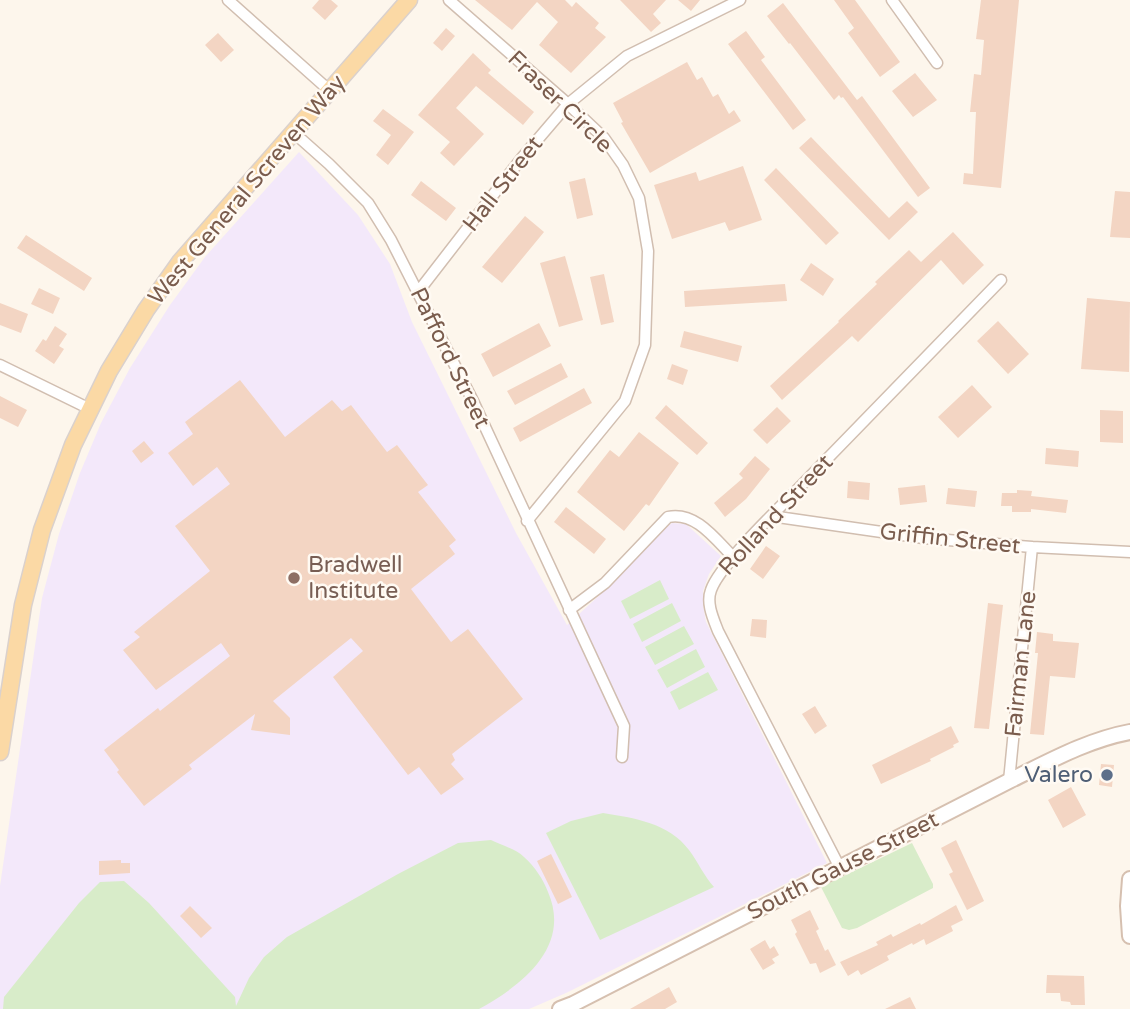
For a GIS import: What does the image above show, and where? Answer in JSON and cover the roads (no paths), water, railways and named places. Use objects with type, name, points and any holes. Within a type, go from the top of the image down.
[{"type":"main road","name":"West General Screven Way","points":[[0,752],[29,580],[51,501],[90,409],[121,351],[180,262],[409,0]]},
{"type":"street","points":[[228,0],[330,91]]},
{"type":"street","name":"Fraser Circle","points":[[449,0],[604,138],[623,165],[639,198],[648,251],[645,345],[625,401],[527,521]]},
{"type":"street","name":"Hall Street","points":[[418,292],[506,178],[568,104],[627,56],[740,0]]},
{"type":"street","points":[[892,0],[937,63]]},
{"type":"street","name":"Pafford Street","points":[[293,132],[368,203],[391,240],[473,401],[624,726],[622,757]]},
{"type":"street","name":"Rolland Street","points":[[840,868],[713,619],[709,598],[711,589],[771,516],[1001,280]]},
{"type":"street","points":[[0,365],[90,409]]},
{"type":"street","points":[[569,610],[605,583],[668,517],[681,516],[691,519],[734,558]]},
{"type":"street","name":"Griffin Street","points":[[771,516],[923,537],[1130,552]]},
{"type":"street","name":"Fairman Lane","points":[[1009,781],[1032,547]]},
{"type":"street","name":"South Gause Street","points":[[570,1007],[1009,781],[1080,747],[1112,735],[1130,732]]},
{"type":"street","points":[[1130,879],[1130,936]]},
{"type":"place","name":"Bradwell Institute","points":[[294,578]]},
{"type":"place","name":"Valero","points":[[1107,775]]}]
